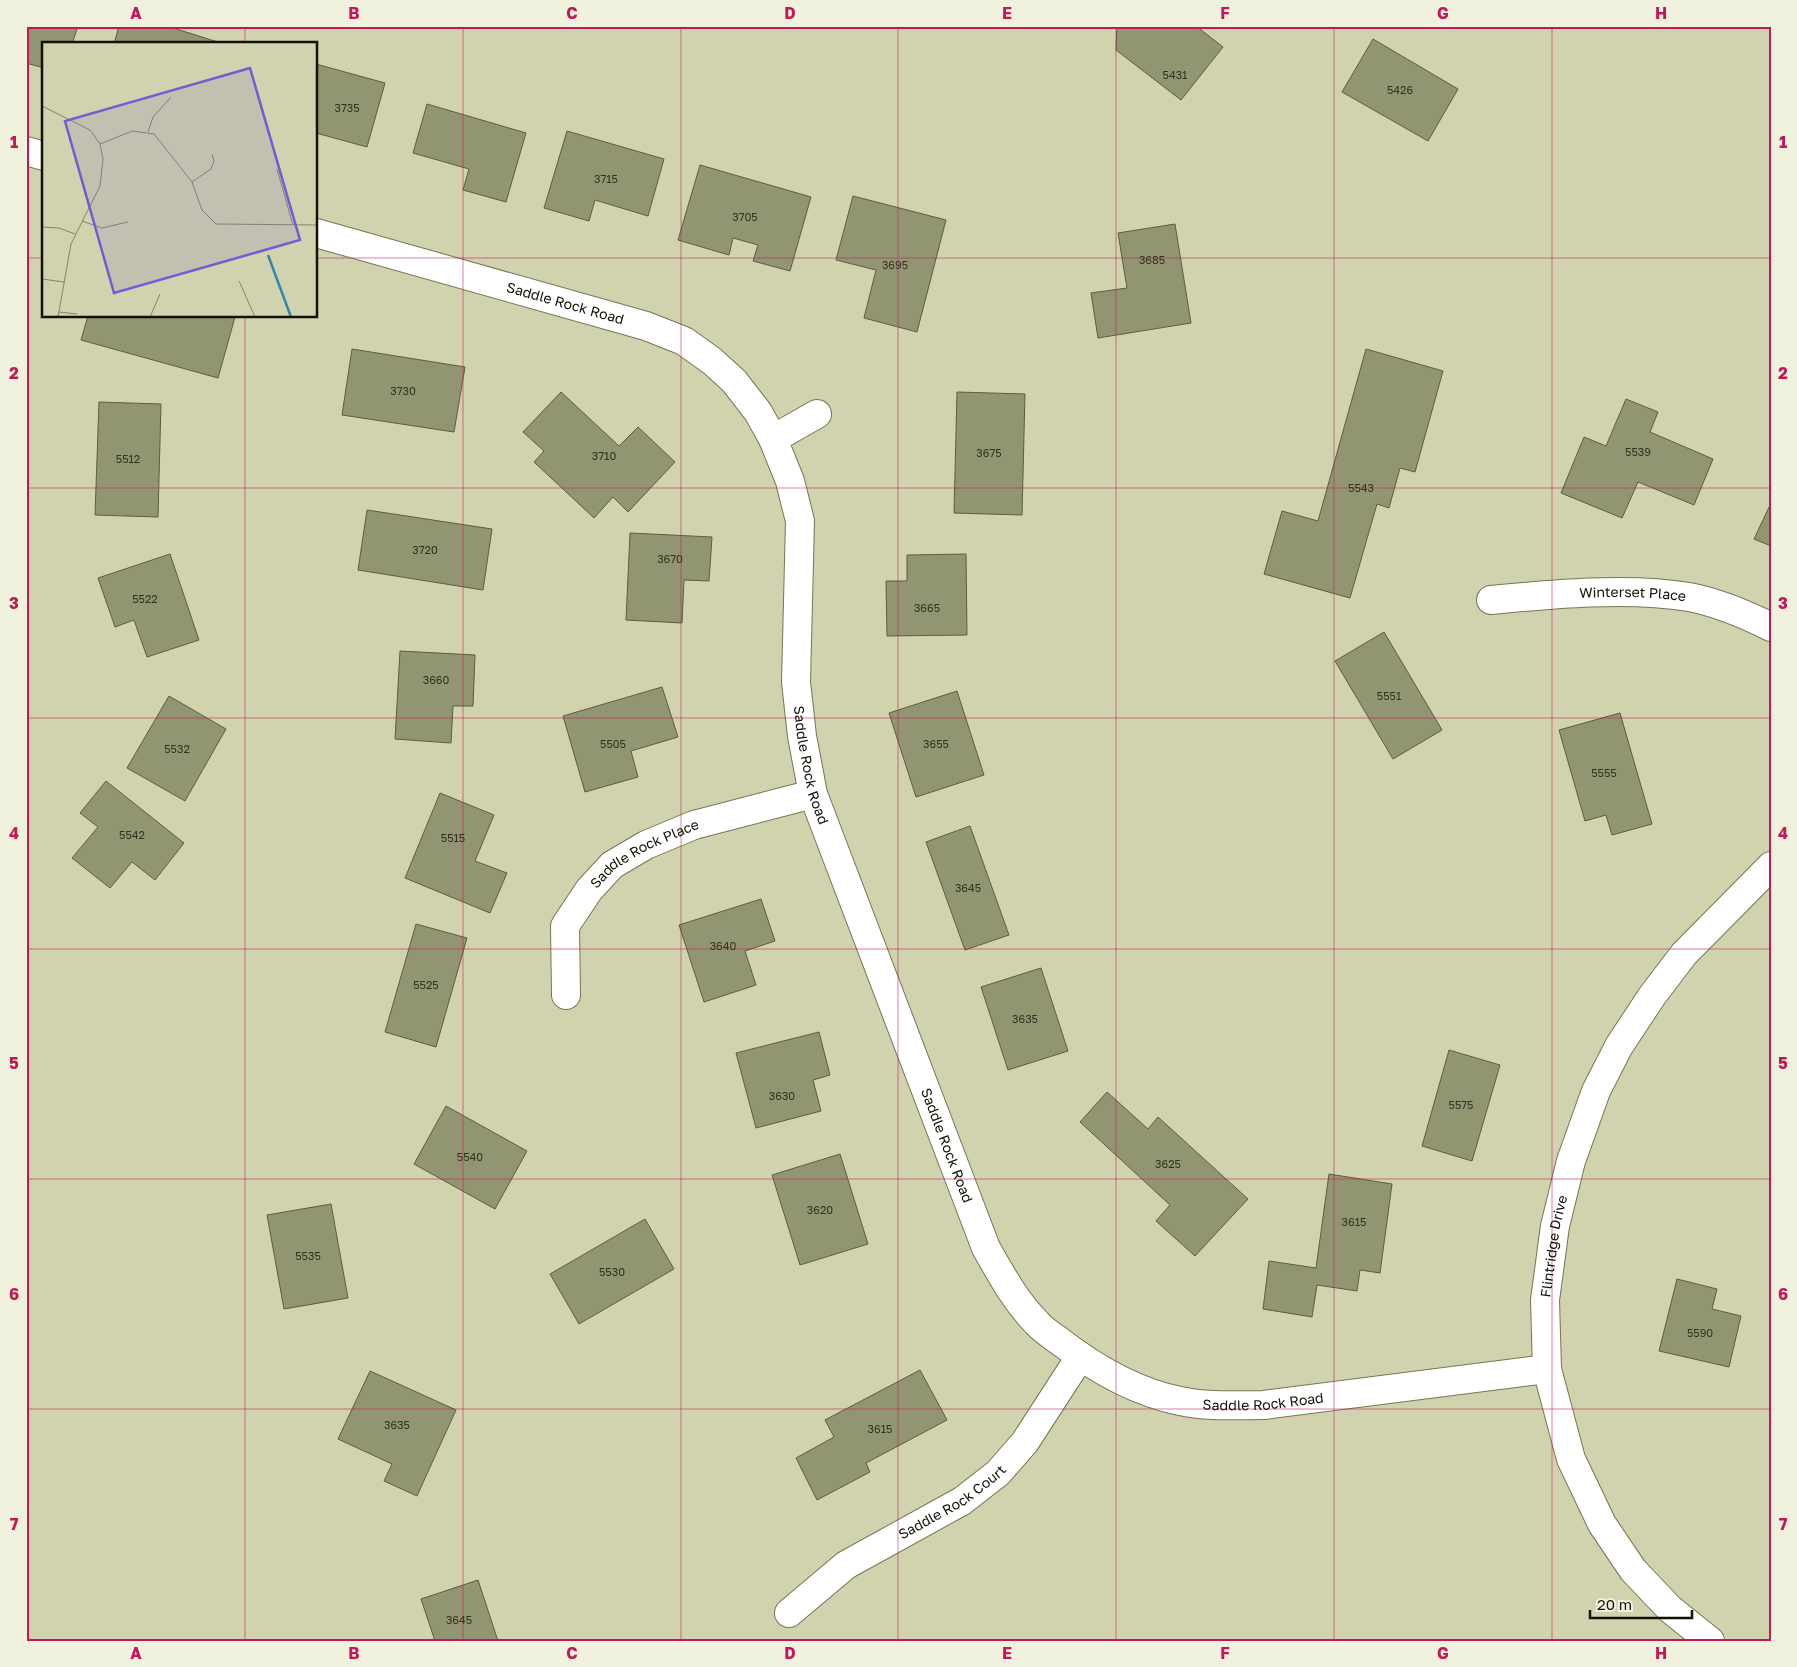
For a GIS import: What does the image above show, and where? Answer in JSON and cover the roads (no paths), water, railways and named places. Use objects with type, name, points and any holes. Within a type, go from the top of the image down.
[{"type":"street","points":[[26,151],[42,155]]},
{"type":"street","name":"Saddle Rock Road","points":[[318,234],[646,326],[684,341],[712,361],[734,381],[758,412],[773,439],[790,481],[800,521],[796,682],[802,736],[813,794],[986,1248],[1008,1288],[1038,1324],[1080,1357],[1118,1379],[1149,1393],[1181,1402],[1221,1405],[1264,1405],[1547,1369]]},
{"type":"street","points":[[773,439],[817,414]]},
{"type":"street","name":"Winterset Place","points":[[1491,600],[1547,595],[1632,593],[1690,597],[1744,614],[1771,627]]},
{"type":"street","name":"Saddle Rock Place","points":[[566,995],[565,926],[589,890],[612,865],[646,845],[694,825],[813,794]]},
{"type":"street","name":"Flintridge Drive","points":[[1710,1641],[1670,1609],[1633,1570],[1602,1524],[1571,1459],[1547,1369],[1545,1300],[1555,1226],[1572,1161],[1596,1091],[1619,1046],[1652,996],[1684,954],[1771,866]]},
{"type":"street","name":"Saddle Rock Court","points":[[789,1613],[846,1565],[962,1501],[998,1473],[1024,1442],[1080,1357]]}]
